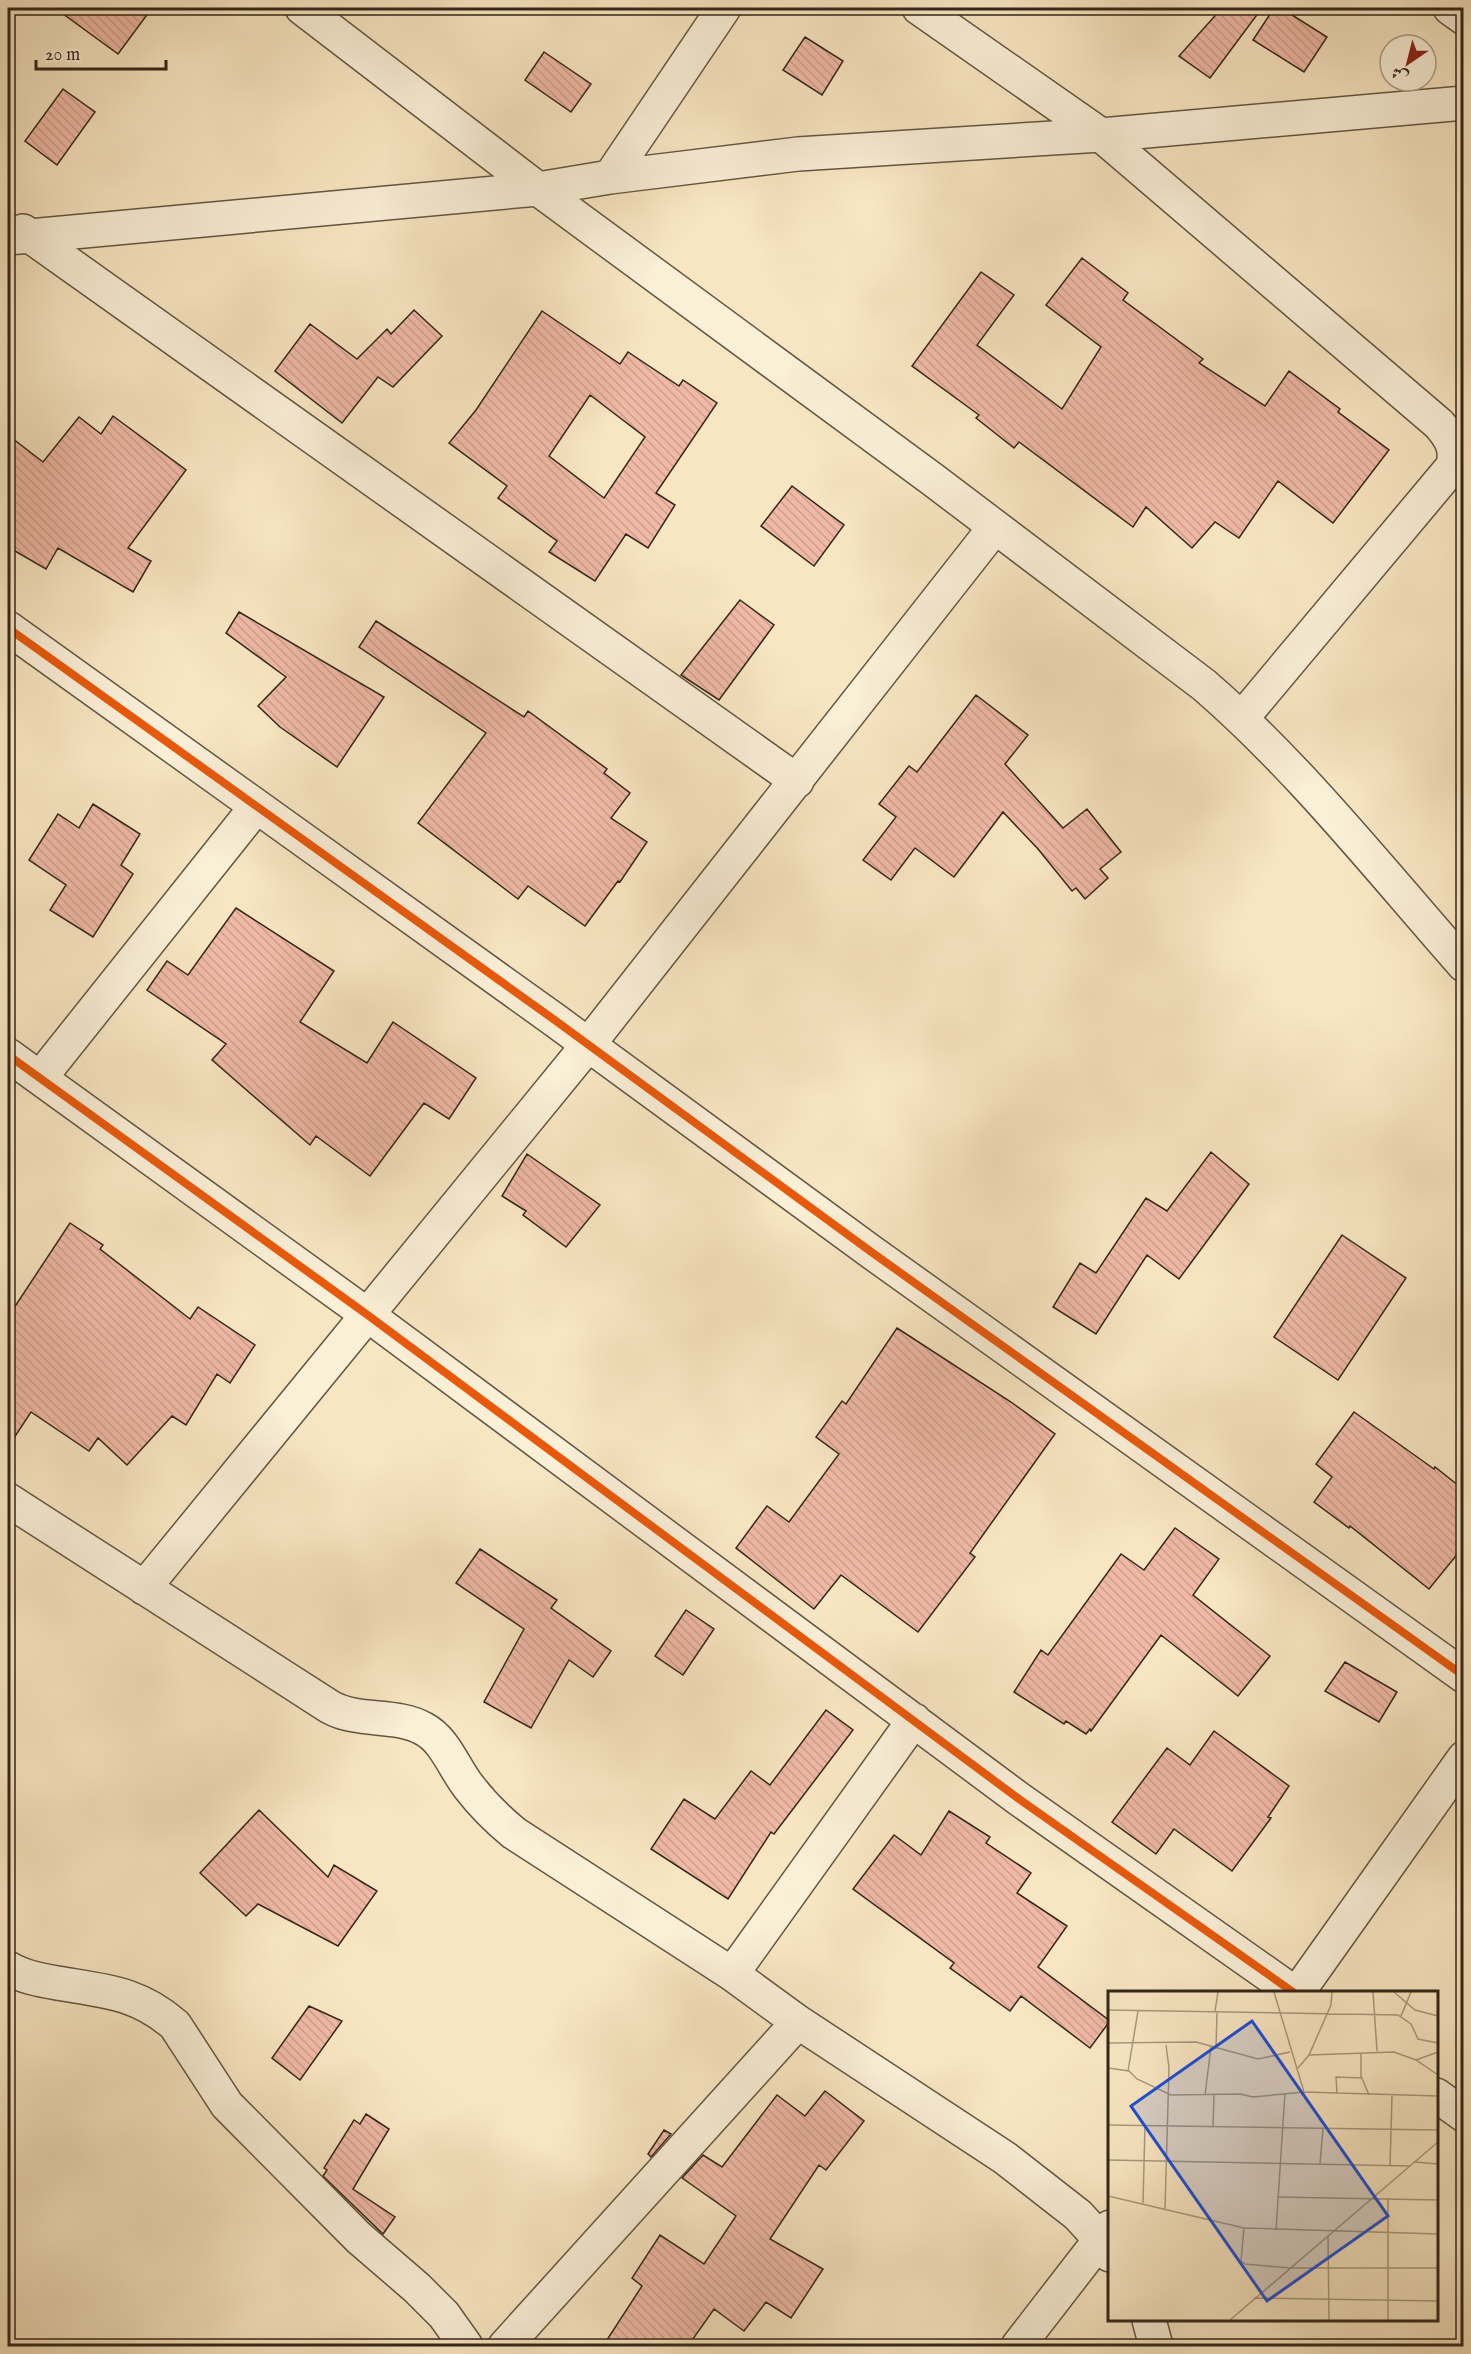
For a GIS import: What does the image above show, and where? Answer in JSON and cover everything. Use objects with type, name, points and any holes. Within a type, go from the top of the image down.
[{"type":"street","points":[[302,8],[538,189],[995,527],[1204,685],[1242,718],[1341,824],[1464,965]]},
{"type":"street","points":[[610,177],[724,8]]},
{"type":"street","points":[[919,8],[1101,135],[1439,424],[1451,437],[1455,454],[1453,466],[1242,718]]},
{"type":"street","points":[[1450,8],[1464,18]]},
{"type":"street","points":[[15,231],[538,189],[610,177],[798,154],[1101,135],[1464,103]]},
{"type":"street","points":[[15,231],[797,781]]},
{"type":"street","points":[[144,1588],[369,1316],[588,1045],[995,527]]},
{"type":"street","points":[[8,628],[870,1251],[1464,1676]]},
{"type":"street","points":[[40,1078],[256,807]]},
{"type":"street","points":[[8,1055],[369,1316],[1019,1799],[1292,1991]]},
{"type":"street","points":[[8,1500],[341,1713],[414,1724],[427,1730],[436,1737],[468,1786],[495,1818],[513,1833],[732,1974],[798,2022],[1005,2158],[1078,2215],[1106,2240],[1018,2346]]},
{"type":"street","points":[[732,1974],[914,1720]]},
{"type":"street","points":[[1299,1991],[1464,1758]]},
{"type":"street","points":[[8,1968],[30,1978],[114,1993],[144,2002],[164,2015],[175,2025],[227,2105],[359,2238],[417,2288],[456,2341]]},
{"type":"street","points":[[506,2346],[798,2022]]},
{"type":"street","points":[[1438,2096],[1464,2115]]},
{"type":"street","points":[[1150,2321],[1156,2346]]},
{"type":"building","points":[[55,8],[152,8],[118,54]]},
{"type":"building","points":[[1222,8],[1262,8],[1210,78],[1179,56]]},
{"type":"building","points":[[1274,8],[1281,8],[1327,37],[1304,72],[1253,40]]},
{"type":"building","points":[[805,37],[843,61],[822,95],[783,70]]},
{"type":"building","points":[[544,52],[591,84],[571,112],[525,80]]},
{"type":"building","points":[[63,89],[95,112],[57,165],[25,141]]},
{"type":"building","points":[[1082,258],[1128,293],[1123,300],[1203,359],[1199,363],[1265,406],[1289,371],[1389,450],[1333,523],[1278,481],[1239,538],[1215,522],[1192,548],[1146,507],[1133,527],[1019,442],[1014,448],[976,418],[979,415],[912,366],[981,272],[1014,295],[977,345],[1062,409],[1101,347],[1046,305]]},
{"type":"building","points":[[414,310],[442,336],[393,387],[378,377],[342,423],[275,371],[310,324],[357,359],[387,329],[391,334]]},
{"type":"building","points":[[542,311],[620,364],[628,352],[679,386],[683,380],[717,403],[656,493],[675,505],[648,548],[626,534],[595,581],[549,552],[557,541],[498,498],[507,486],[449,443],[476,410]],"holes":[[[590,395],[645,437],[604,498],[549,456]]]},
{"type":"building","points":[[113,416],[186,470],[128,548],[151,561],[133,592],[58,548],[46,569],[8,547],[8,435],[43,462],[79,417],[101,434]]},
{"type":"building","points":[[792,486],[844,525],[814,566],[761,526]]},
{"type":"building","points":[[740,600],[774,625],[719,700],[681,675]]},
{"type":"building","points":[[239,612],[384,697],[337,767],[280,727],[258,706],[286,677],[226,633]]},
{"type":"building","points":[[376,621],[524,717],[528,711],[607,769],[604,773],[630,793],[611,818],[647,842],[620,882],[618,881],[585,926],[528,886],[518,899],[418,823],[486,733],[359,647]]},
{"type":"building","points":[[976,695],[1028,735],[1005,764],[1063,828],[1087,809],[1121,852],[1100,869],[1108,878],[1085,899],[1076,888],[1072,891],[1038,849],[1003,812],[954,877],[915,848],[891,880],[863,860],[896,817],[879,804],[909,766],[917,772]]},
{"type":"building","points":[[93,804],[140,834],[121,865],[133,874],[93,937],[50,910],[66,885],[29,860],[58,814],[79,828]]},
{"type":"building","points":[[236,908],[334,971],[300,1022],[367,1063],[393,1022],[476,1078],[449,1119],[424,1103],[370,1176],[316,1136],[310,1145],[212,1060],[226,1044],[147,990],[167,961],[188,975]]},
{"type":"building","points":[[1211,1152],[1249,1184],[1179,1279],[1147,1255],[1096,1334],[1053,1307],[1080,1263],[1096,1273],[1146,1198],[1167,1211]]},
{"type":"building","points":[[527,1154],[600,1205],[566,1247],[523,1215],[526,1211],[502,1196]]},
{"type":"building","points":[[70,1223],[103,1245],[100,1249],[190,1319],[198,1307],[255,1345],[230,1383],[217,1374],[186,1425],[172,1416],[127,1465],[98,1438],[89,1451],[31,1412],[8,1447],[8,1317]]},
{"type":"building","points":[[1342,1235],[1406,1278],[1338,1380],[1274,1337]]},
{"type":"building","points":[[897,1328],[1011,1402],[1055,1434],[970,1553],[975,1557],[918,1632],[841,1575],[814,1609],[736,1548],[767,1506],[789,1522],[839,1454],[816,1437],[842,1401],[846,1404]]},
{"type":"building","points":[[1354,1412],[1434,1469],[1435,1467],[1464,1490],[1464,1546],[1429,1589],[1350,1526],[1349,1528],[1314,1502],[1332,1477],[1316,1464]]},
{"type":"building","points":[[1175,1528],[1219,1559],[1193,1595],[1270,1656],[1238,1696],[1161,1635],[1091,1731],[1090,1729],[1086,1734],[1066,1721],[1064,1724],[1014,1692],[1041,1650],[1048,1655],[1121,1554],[1144,1570]]},
{"type":"building","points":[[480,1549],[557,1600],[551,1608],[611,1651],[593,1677],[569,1660],[531,1728],[484,1702],[524,1629],[456,1583]]},
{"type":"building","points":[[686,1610],[714,1629],[683,1675],[655,1656]]},
{"type":"building","points":[[1345,1662],[1397,1692],[1379,1722],[1325,1691]]},
{"type":"building","points":[[826,1710],[853,1730],[774,1834],[771,1832],[728,1899],[651,1849],[684,1799],[715,1819],[751,1771],[770,1785]]},
{"type":"building","points":[[1214,1731],[1289,1786],[1268,1817],[1271,1818],[1232,1871],[1174,1829],[1156,1854],[1112,1822],[1167,1748],[1190,1765]]},
{"type":"building","points":[[259,1810],[328,1877],[334,1865],[377,1891],[338,1946],[258,1904],[246,1916],[200,1873]]},
{"type":"building","points":[[949,1811],[990,1837],[986,1843],[1031,1873],[1017,1893],[1067,1926],[1038,1967],[1108,2020],[1108,2024],[1090,2048],[1021,1996],[1010,2011],[950,1968],[954,1963],[853,1889],[894,1835],[921,1855]]},
{"type":"building","points":[[309,2006],[342,2021],[300,2080],[272,2058]]},
{"type":"building","points":[[825,2091],[864,2121],[826,2170],[819,2165],[770,2239],[823,2269],[791,2318],[766,2302],[744,2331],[714,2309],[688,2346],[603,2346],[642,2286],[632,2278],[660,2235],[704,2264],[736,2216],[682,2178],[703,2155],[722,2167],[777,2095],[805,2116]]},
{"type":"building","points":[[366,2114],[389,2129],[353,2189],[395,2217],[383,2234],[323,2176],[327,2170],[324,2168],[354,2120],[360,2124]]},
{"type":"building","points":[[664,2130],[671,2134],[651,2157],[648,2154]]},
{"type":"cycle path","points":[[8,628],[556,1021],[870,1251],[1464,1676]]},
{"type":"cycle path","points":[[8,1055],[369,1316],[1019,1799],[1292,1991]]}]
